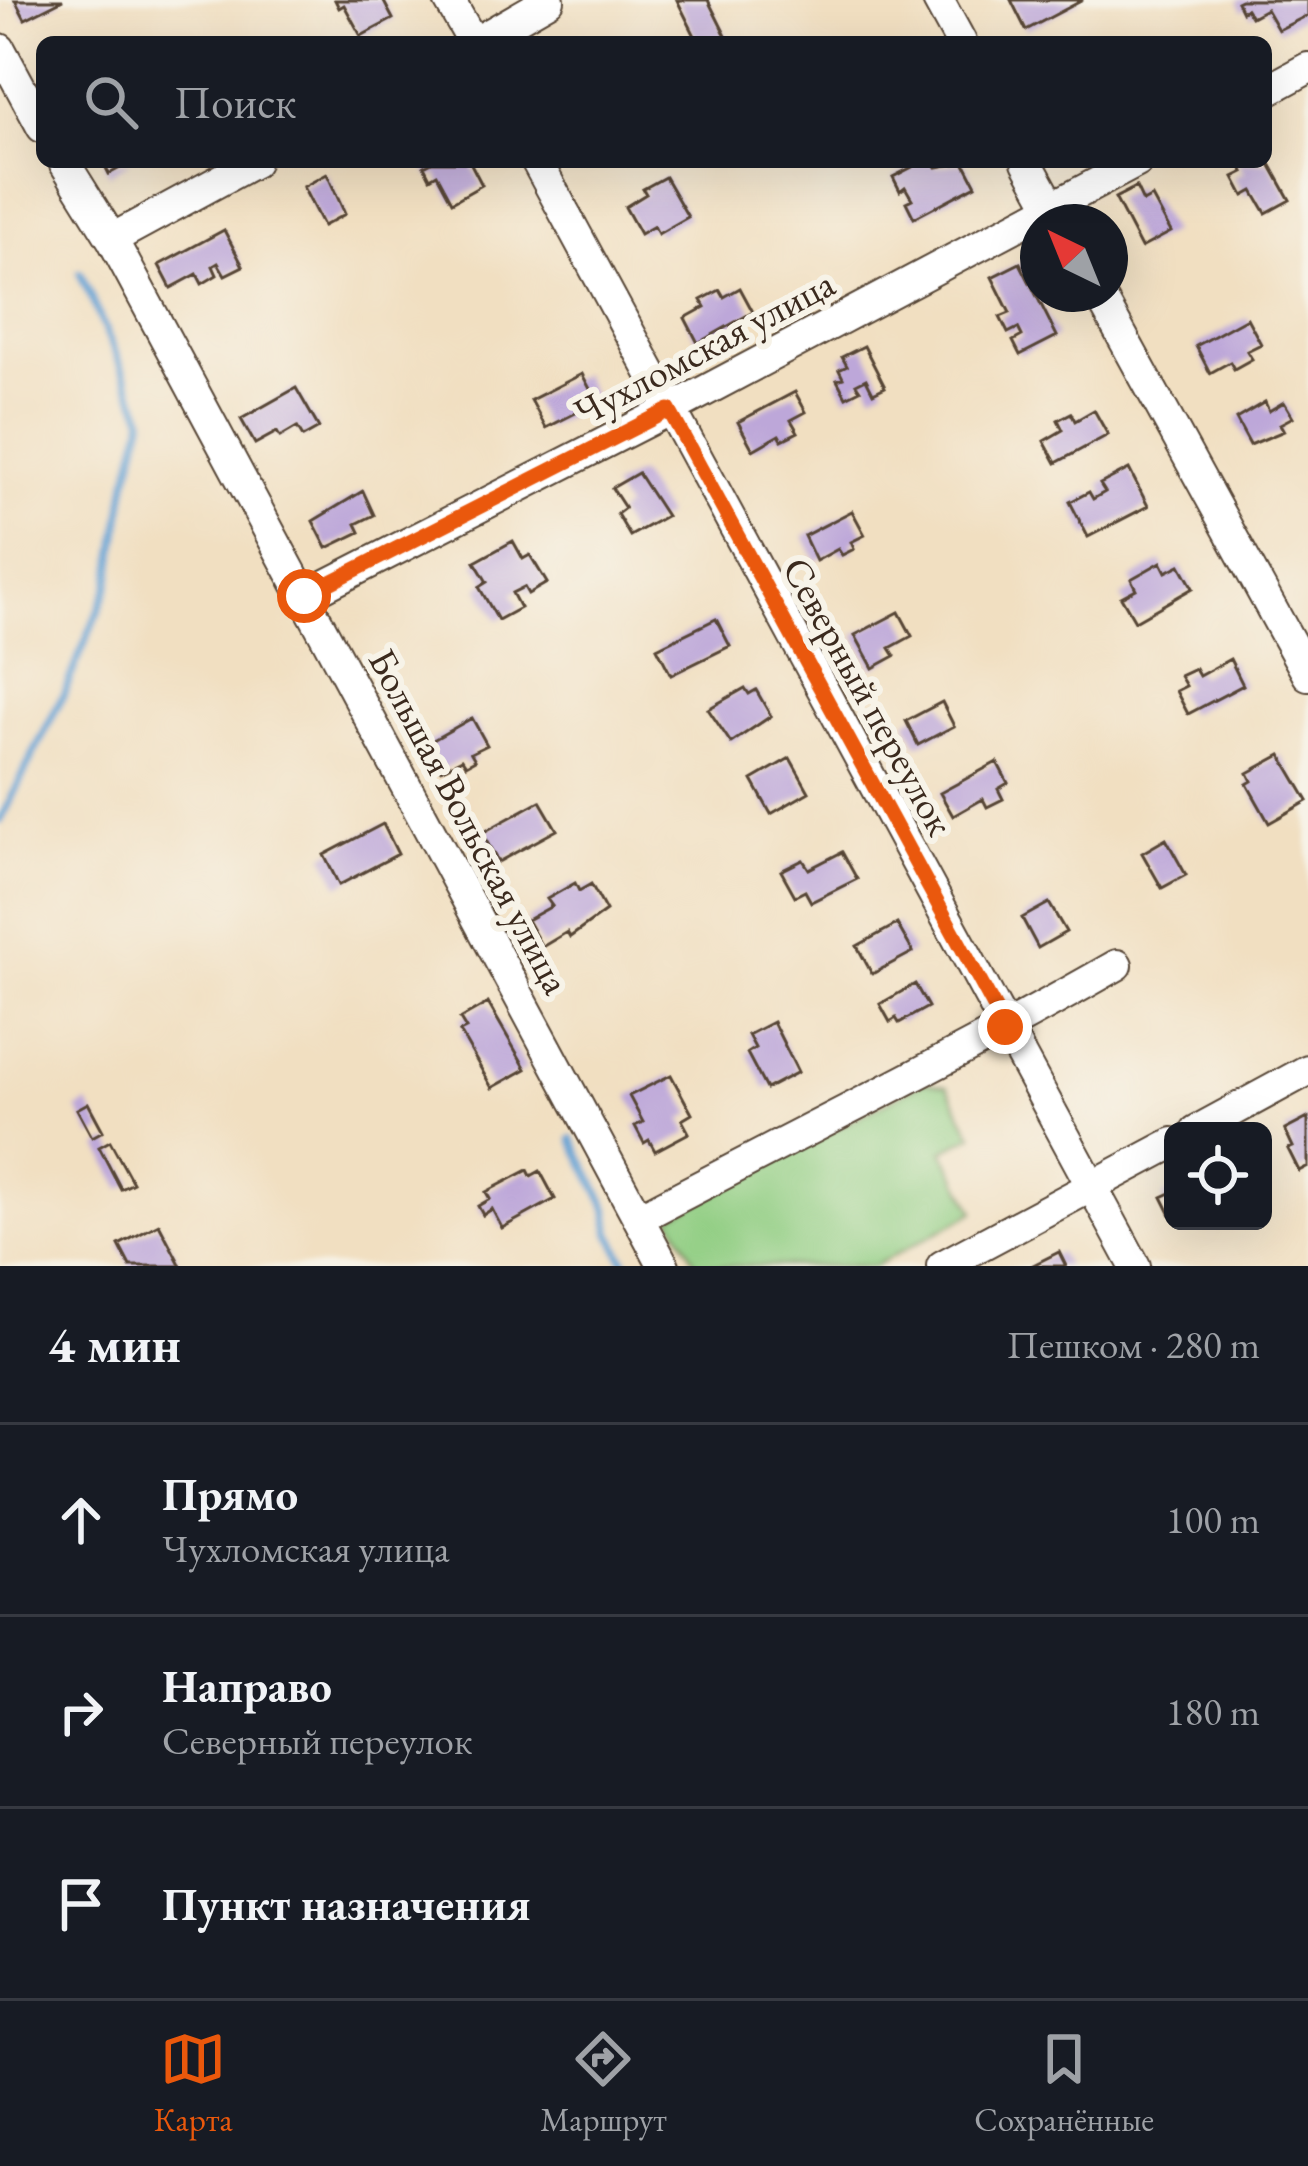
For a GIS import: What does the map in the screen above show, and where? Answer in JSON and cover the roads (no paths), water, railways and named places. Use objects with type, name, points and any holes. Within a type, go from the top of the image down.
[{"type":"street","points":[[449,0],[471,36]]},
{"type":"street","points":[[485,36],[548,0]]},
{"type":"street","points":[[938,0],[959,36]]},
{"type":"street","points":[[0,49],[36,116]]},
{"type":"street","points":[[1272,88],[1308,68]]},
{"type":"street","name":"Большая Вольская улица","points":[[68,168],[112,239],[664,1266]]},
{"type":"street","points":[[112,239],[243,168]]},
{"type":"street","name":"Северный переулок","points":[[540,168],[1135,1266]]},
{"type":"street","points":[[1030,168],[1050,204]]},
{"type":"street","name":"Чухломская улица","points":[[1073,204],[1127,168]]},
{"type":"street","name":"Чухломская улица","points":[[304,596],[1020,233]]},
{"type":"street","points":[[1109,312],[1308,675]]},
{"type":"street","points":[[639,1218],[1117,965]]},
{"type":"street","points":[[1213,1122],[1308,1070]]},
{"type":"street","points":[[942,1266],[1164,1149]]},
{"type":"waterway","points":[[0,821],[64,693],[109,585],[144,418],[80,273]]},
{"type":"waterway","points":[[572,1139],[608,1210],[610,1232],[627,1266]]}]
